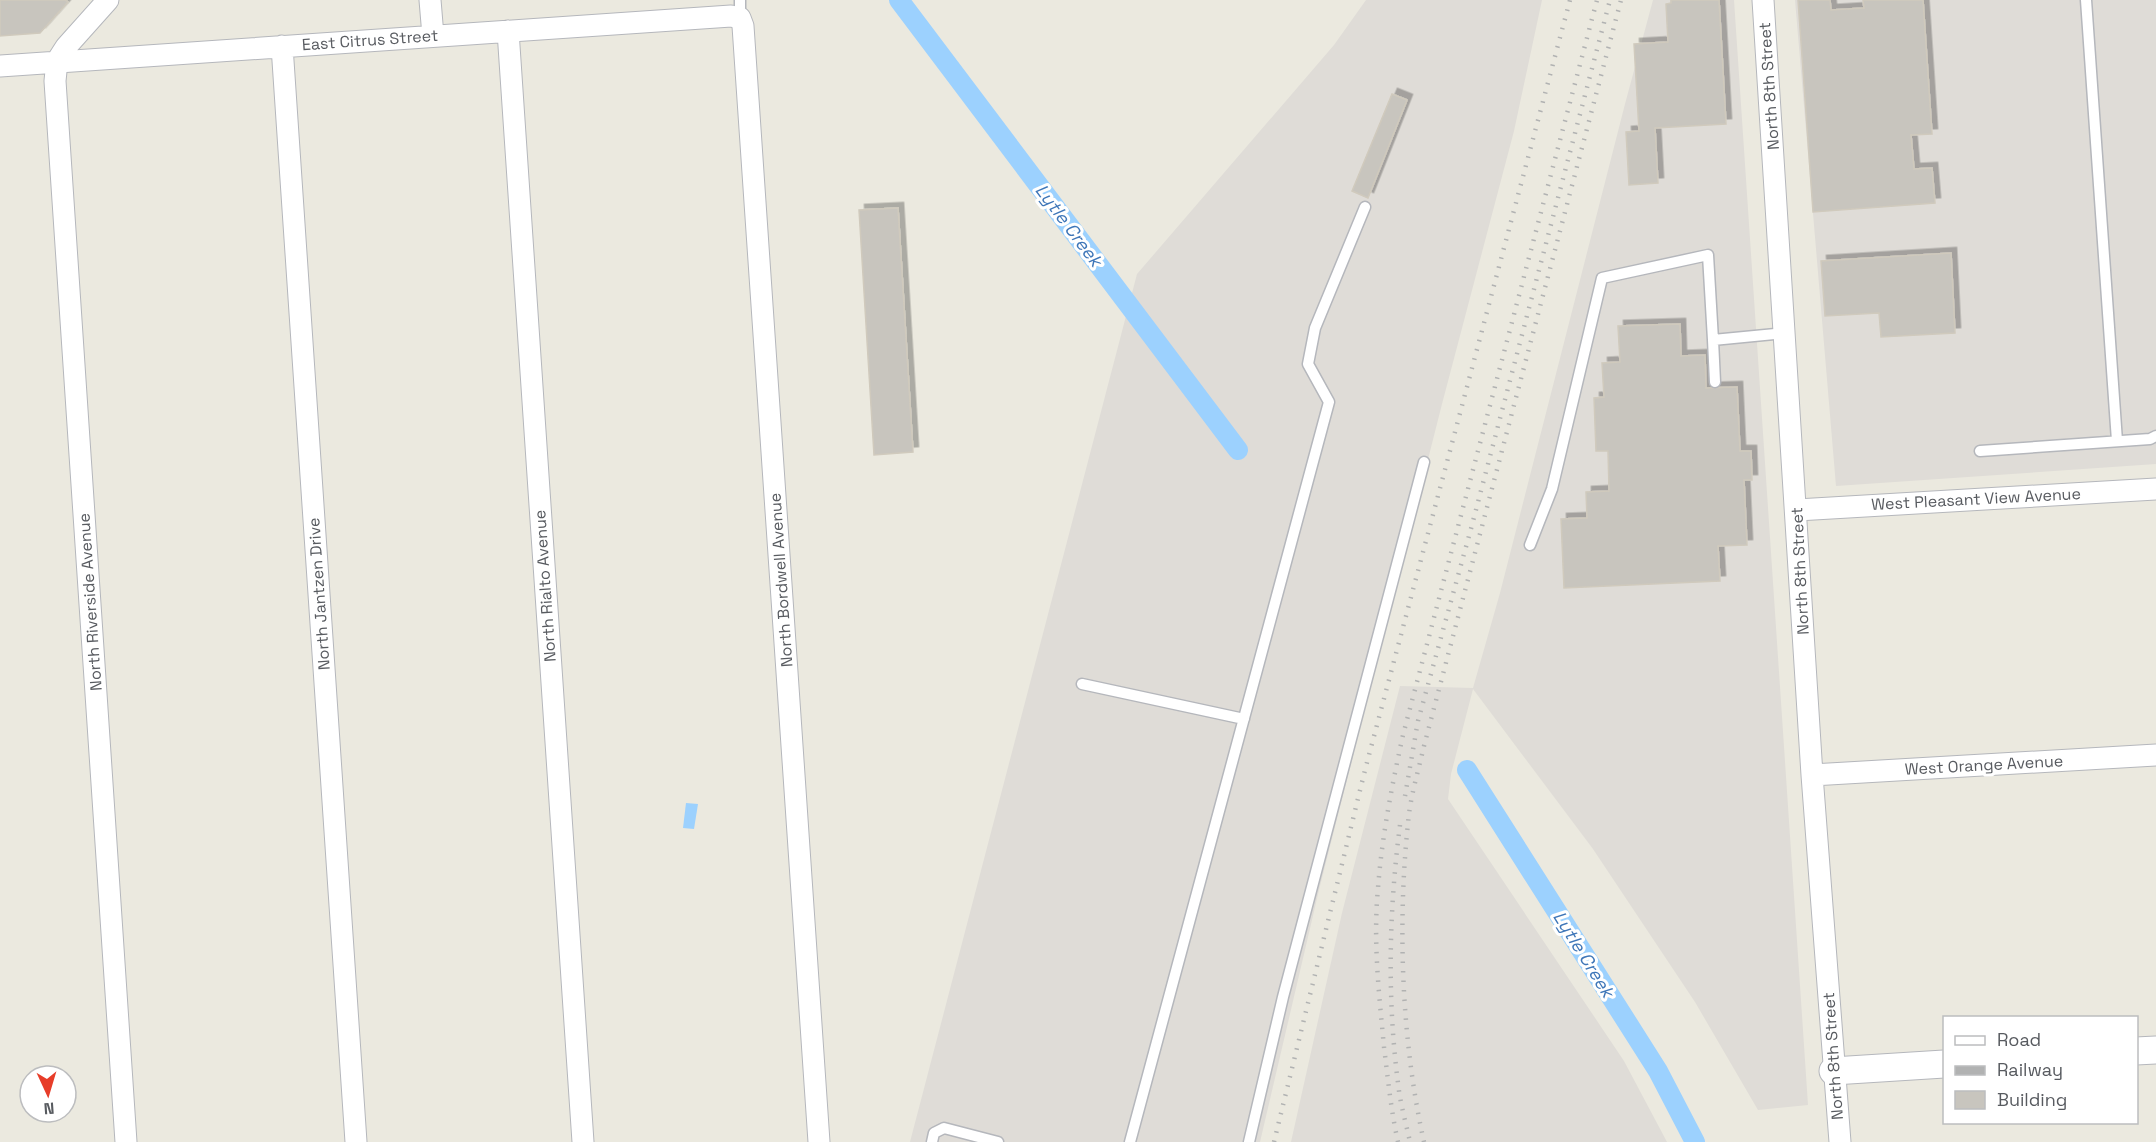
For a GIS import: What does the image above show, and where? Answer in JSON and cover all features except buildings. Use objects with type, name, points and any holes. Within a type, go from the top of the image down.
[{"type":"street","points":[[57,62],[66,47],[108,0]]},
{"type":"street","points":[[430,0],[433,36]]},
{"type":"street","name":"North 8th Street","points":[[1763,0],[1812,775],[1840,1142]]},
{"type":"street","name":"East Citrus Street","points":[[0,66],[731,16],[740,9]]},
{"type":"street","name":"North Bordwell Avenue","points":[[740,9],[743,26],[819,1142]]},
{"type":"street","name":"North Rialto Avenue","points":[[508,31],[583,1142]]},
{"type":"street","name":"North Jantzen Drive","points":[[282,46],[357,1142]]},
{"type":"street","name":"North Riverside Avenue","points":[[57,62],[56,93],[126,1142]]},
{"type":"street","name":"West Pleasant View Avenue","points":[[1797,510],[2156,489]]},
{"type":"street","name":"West Orange Avenue","points":[[1812,775],[2156,755]]},
{"type":"street","points":[[2138,1051],[2156,1050]]},
{"type":"street","points":[[1833,1071],[1943,1064]]},
{"type":"lane","points":[[2086,0],[2117,441]]},
{"type":"lane","points":[[1130,1142],[1329,402],[1308,364],[1315,328],[1365,207]]},
{"type":"lane","points":[[1530,545],[1552,489],[1602,278],[1708,255],[1715,382]]},
{"type":"lane","points":[[1713,340],[1785,333]]},
{"type":"lane","points":[[1980,451],[2150,439],[2156,436]]},
{"type":"lane","points":[[1249,1142],[1286,986],[1424,462]]},
{"type":"lane","points":[[1082,684],[1244,719]]},
{"type":"lane","points":[[932,1142],[934,1133],[944,1128],[998,1142]]},
{"type":"shaded area","points":[[1366,0],[1542,0],[1514,131],[1442,404],[1319,890],[1260,1142],[910,1142],[1137,274],[1334,45]]},
{"type":"shaded area","points":[[1653,0],[1734,0],[1808,1105],[1758,1110],[1695,1002],[1593,849],[1473,689],[1451,774],[1448,799],[1624,1061],[1667,1142],[1291,1142],[1342,913],[1400,686],[1473,688],[1500,593]]},
{"type":"shaded area","points":[[1795,0],[2156,0],[2156,464],[1836,486]]},
{"type":"water","points":[[686,803],[698,804],[694,829],[683,828]]},
{"type":"waterway","name":"Lytle Creek","points":[[899,0],[1238,450]]},
{"type":"waterway","name":"Lytle Creek","points":[[1467,770],[1658,1071],[1695,1142]]},
{"type":"railway","points":[[1274,1142],[1365,770],[1570,0]]},
{"type":"railway","points":[[1398,1142],[1384,1047],[1376,948],[1378,888],[1388,811],[1403,735],[1597,0]]},
{"type":"railway","points":[[1405,796],[1418,721],[1610,0]]},
{"type":"railway","points":[[1424,1142],[1410,1062],[1403,979],[1403,895],[1410,805],[1621,0]]},
{"type":"railway","points":[[1400,825],[1392,922],[1392,1019],[1398,1083],[1410,1142]]}]
